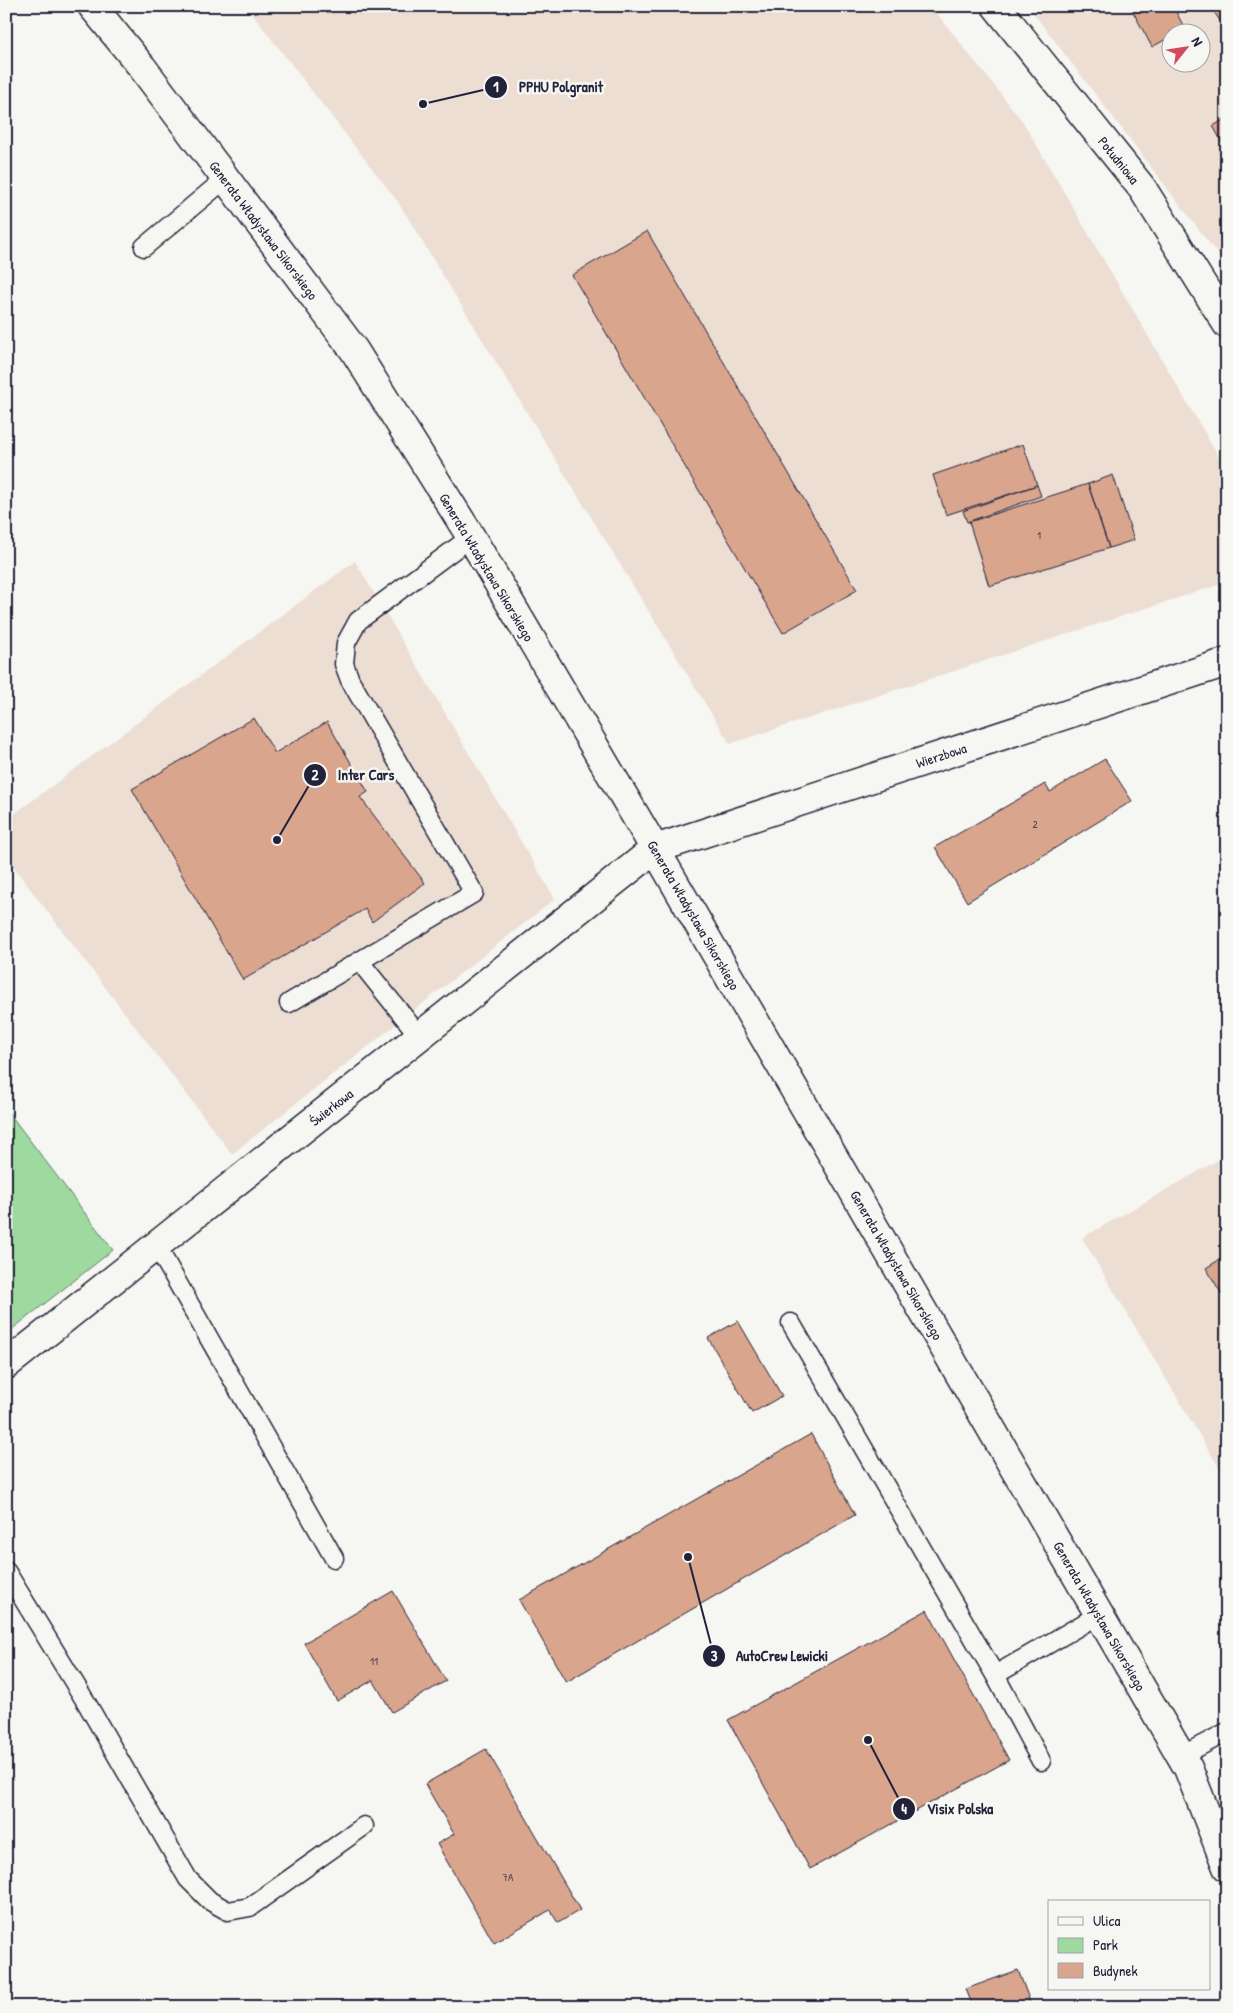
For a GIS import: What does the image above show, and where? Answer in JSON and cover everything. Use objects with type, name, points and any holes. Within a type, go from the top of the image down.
[{"type":"street","name":"Generała Władysława Sikorskiego","points":[[92,6],[142,67],[354,350],[471,537],[655,849],[1188,1768],[1227,1867]]},
{"type":"street","name":"Południowa","points":[[996,6],[1142,188],[1227,324]]},
{"type":"street","name":"Wierzbowa","points":[[655,849],[1227,662]]},
{"type":"street","name":"Świerkowa","points":[[6,1365],[655,849]]},
{"type":"lane","points":[[144,247],[225,179]]},
{"type":"lane","points":[[289,1003],[474,893],[350,680],[344,664],[346,644],[358,621],[471,537]]},
{"type":"lane","points":[[360,962],[420,1036]]},
{"type":"lane","points":[[156,1245],[334,1558]]},
{"type":"lane","points":[[792,1323],[995,1675],[1041,1761]]},
{"type":"lane","points":[[6,1571],[86,1702],[188,1879],[210,1901],[228,1911],[250,1907],[364,1826]]},
{"type":"lane","points":[[995,1675],[1100,1614]]},
{"type":"lane","points":[[1181,1756],[1227,1732]]},
{"type":"shaded area","points":[[246,6],[931,6],[1023,122],[1227,471],[1227,582],[730,744],[398,202]]},
{"type":"shaded area","points":[[1028,6],[1227,6],[1227,270],[1219,256]]},
{"type":"shaded area","points":[[355,561],[555,899],[232,1154],[6,857],[6,820]]},
{"type":"shaded area","points":[[1227,1155],[1227,1481],[1082,1238]]},
{"type":"green space","points":[[6,1109],[113,1250],[6,1334]]},
{"type":"building","points":[[1130,6],[1173,6],[1181,22],[1160,22],[1160,43],[1152,47]]},
{"type":"building","points":[[1210,6],[1227,6],[1227,31]]},
{"type":"building","points":[[1227,118],[1227,151],[1213,126]]},
{"type":"building","points":[[647,231],[857,590],[783,633],[572,275]]},
{"type":"building","points":[[1023,444],[1037,485],[946,515],[933,475]]},
{"type":"building","points":[[1113,475],[1134,540],[1109,548],[1088,484]]},
{"type":"building","points":[[1088,484],[1109,548],[989,586],[969,522]]},
{"type":"building","points":[[1037,485],[1041,496],[967,522],[963,511]]},
{"type":"building","points":[[254,718],[275,753],[327,722],[368,792],[360,797],[425,883],[372,922],[365,909],[243,980],[132,789]]},
{"type":"building","points":[[1105,759],[1132,801],[967,902],[935,847],[1045,784],[1050,792]]},
{"type":"building","points":[[1227,1255],[1227,1303],[1206,1268]]},
{"type":"building","points":[[738,1321],[782,1396],[752,1413],[708,1338]]},
{"type":"building","points":[[811,1434],[855,1515],[566,1682],[519,1600]]},
{"type":"building","points":[[393,1591],[446,1681],[392,1712],[373,1680],[337,1701],[304,1643]]},
{"type":"building","points":[[927,1610],[1009,1760],[810,1869],[728,1720]]},
{"type":"building","points":[[486,1749],[580,1910],[558,1923],[550,1910],[494,1943],[437,1844],[454,1834],[425,1784]]},
{"type":"building","points":[[1018,1970],[1032,2007],[973,2007],[966,1989]]},
{"type":"place","name":"PPHU Polgranit","points":[[423,104]]},
{"type":"place","name":"Inter Cars","points":[[277,840]]},
{"type":"place","name":"AutoCrew Lewicki","points":[[688,1557]]},
{"type":"place","name":"Visix Polska","points":[[868,1740]]}]
